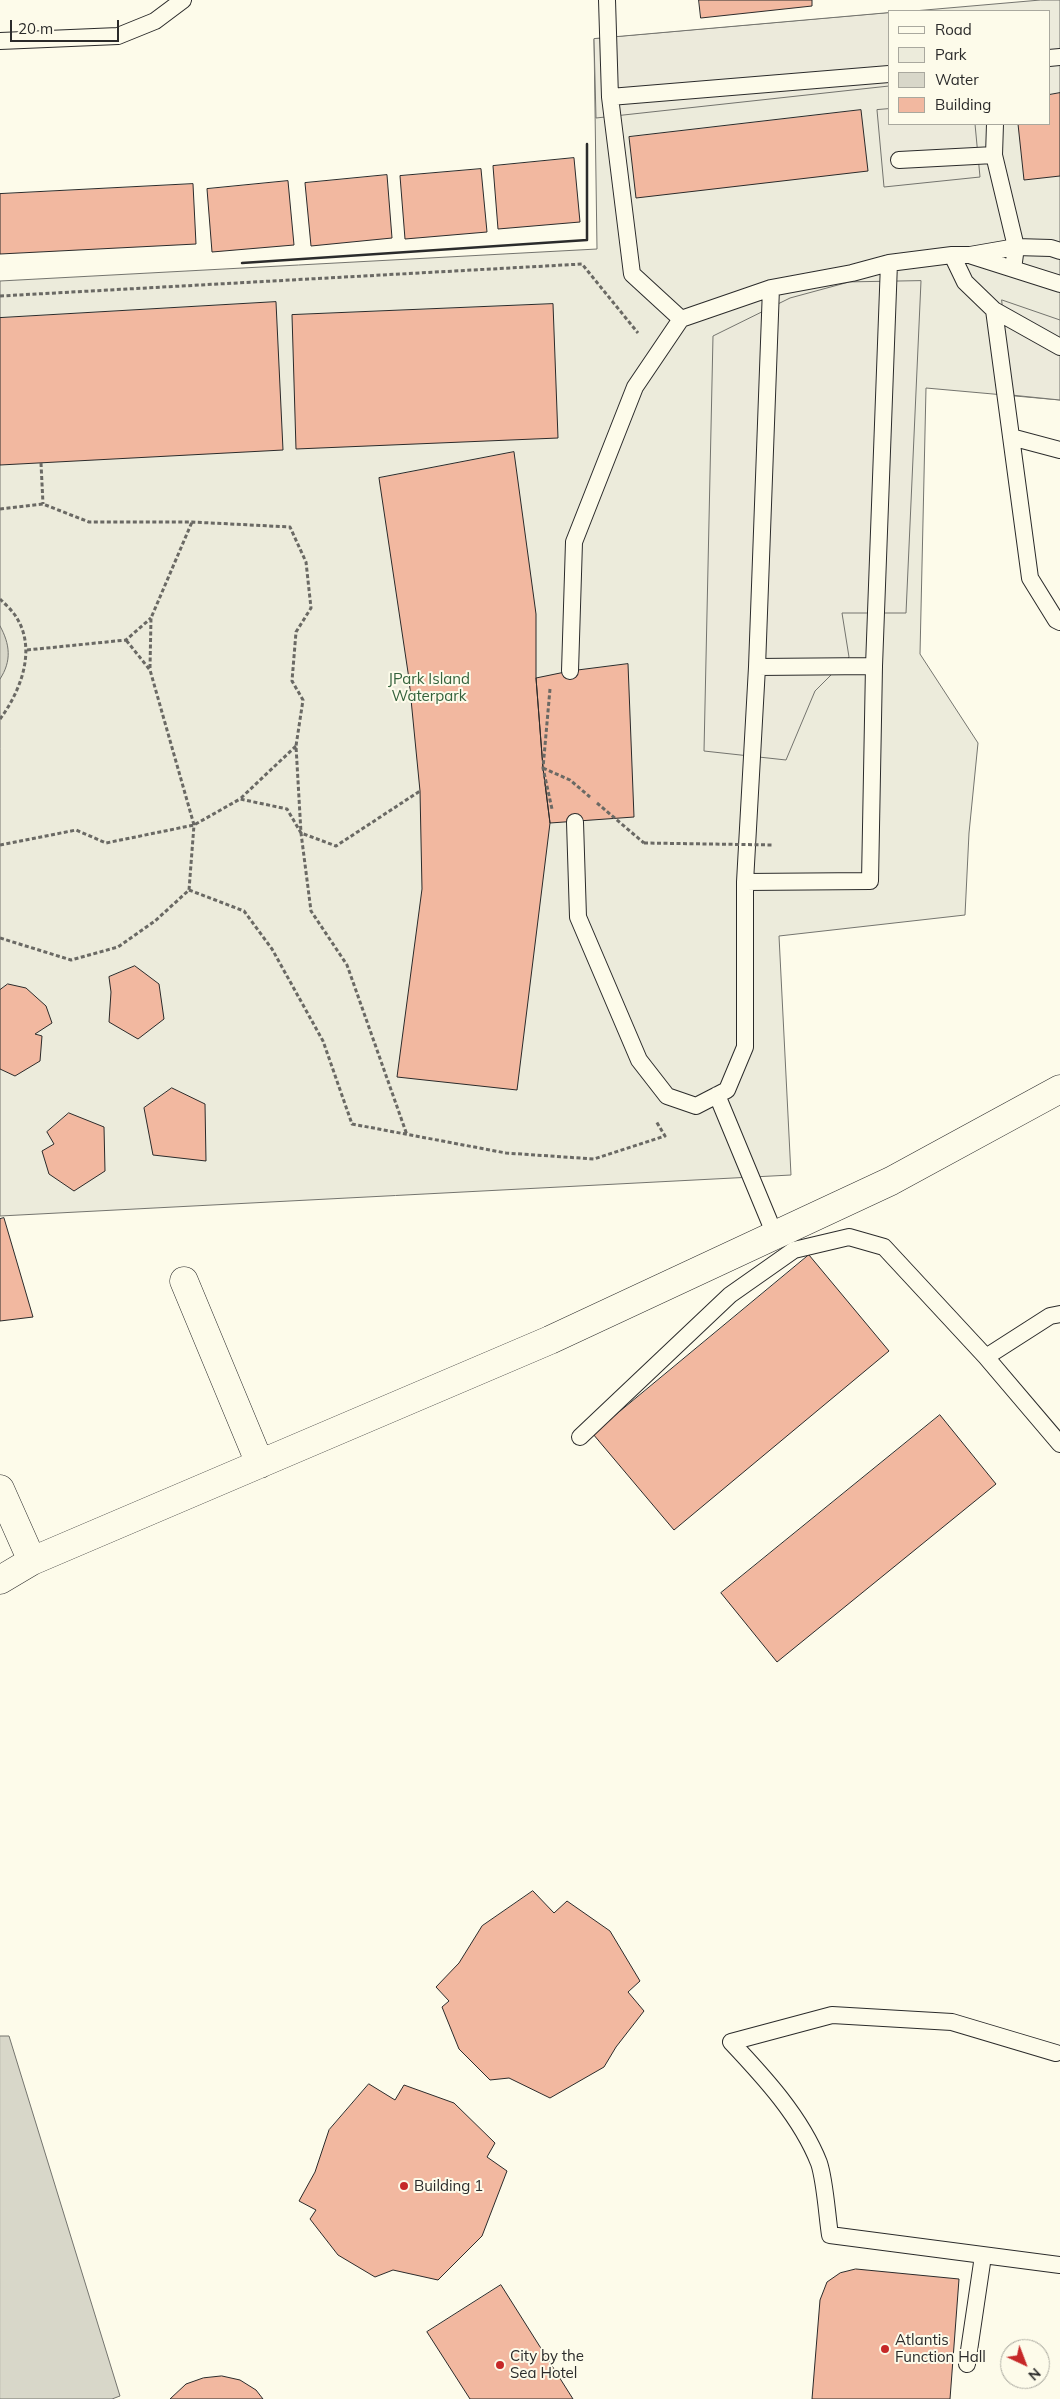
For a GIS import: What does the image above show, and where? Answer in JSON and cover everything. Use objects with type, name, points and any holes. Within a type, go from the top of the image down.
[{"type":"street","points":[[0,1580],[32,1561],[550,1340],[891,1181],[1060,1089]]},
{"type":"street","points":[[184,1282],[260,1464]]},
{"type":"street","points":[[0,1489],[32,1561]]},
{"type":"lane","points":[[0,41],[118,36],[155,21],[183,0]]},
{"type":"lane","points":[[607,0],[610,97],[632,274],[681,319]]},
{"type":"lane","points":[[610,97],[888,74]]},
{"type":"lane","points":[[995,125],[994,155],[1016,247],[1013,269]]},
{"type":"lane","points":[[899,160],[994,155]]},
{"type":"lane","points":[[570,671],[574,542],[635,387],[681,319],[771,288],[852,273],[889,263],[952,255],[970,255],[1016,247],[1052,248],[1060,251]]},
{"type":"lane","points":[[952,255],[965,282],[994,310],[1060,348]]},
{"type":"lane","points":[[970,255],[1060,284]]},
{"type":"lane","points":[[745,882],[870,881],[874,666],[889,263]]},
{"type":"lane","points":[[575,822],[578,917],[639,1060],[667,1096],[696,1106],[727,1090],[745,1047],[745,882],[757,666],[771,288]]},
{"type":"lane","points":[[994,310],[1030,578],[1056,620],[1060,622]]},
{"type":"lane","points":[[1011,437],[1060,450]]},
{"type":"lane","points":[[757,666],[874,666]]},
{"type":"lane","points":[[717,1095],[775,1235]]},
{"type":"lane","points":[[580,1437],[730,1295],[794,1250],[849,1237],[884,1247],[986,1357],[1060,1444]]},
{"type":"lane","points":[[986,1357],[1050,1316],[1060,1314]]},
{"type":"lane","points":[[1056,2053],[952,2022],[832,2015],[731,2042],[759,2072],[800,2127],[819,2164],[830,2236],[1060,2265]]},
{"type":"lane","points":[[967,2364],[984,2256]]},
{"type":"path","points":[[0,296],[582,264],[640,336]]},
{"type":"path","points":[[41,463],[43,504]]},
{"type":"path","points":[[0,509],[43,504],[89,522],[192,522],[290,528],[306,562],[311,608],[296,632],[292,681],[303,700],[296,746],[301,832],[311,911],[347,966],[407,1135]]},
{"type":"path","points":[[0,938],[71,960],[118,947],[155,921],[189,890],[194,825],[150,670],[151,618],[192,522]]},
{"type":"path","points":[[0,599],[18,620],[27,650],[15,698],[0,719]]},
{"type":"path","points":[[27,650],[126,640],[151,618]]},
{"type":"path","points":[[126,640],[150,670]]},
{"type":"path","points":[[0,844],[76,830],[106,844],[194,825],[240,799],[296,746]]},
{"type":"path","points":[[240,799],[287,810],[301,832],[336,846],[420,792]]},
{"type":"path","points":[[644,843],[774,845]]},
{"type":"path","points":[[189,890],[244,911],[272,949],[323,1041],[352,1124],[506,1153],[594,1159],[665,1136]]},
{"type":"green space","name":"JPark Island Waterpark","points":[[1060,0],[1060,400],[926,388],[920,654],[978,743],[969,833],[965,915],[779,936],[791,1175],[0,1216],[0,281],[597,249],[594,39],[888,13],[888,125],[1050,125],[1050,10],[926,10]]},
{"type":"shaded area","points":[[888,13],[888,86],[596,118],[594,39]]},
{"type":"shaded area","points":[[888,109],[888,125],[975,125],[980,177],[884,187],[877,110]]},
{"type":"shaded area","points":[[921,281],[906,613],[842,613],[849,657],[815,691],[786,760],[704,751],[713,336],[790,298],[849,282]]},
{"type":"shaded area","points":[[1002,300],[1060,320],[1060,400],[1011,395]]},
{"type":"water","points":[[0,626],[8,646],[8,659],[0,679]]},
{"type":"water","points":[[0,2036],[9,2036],[120,2396],[112,2399],[0,2399]]},
{"type":"building","points":[[699,0],[812,0],[812,6],[701,18]]},
{"type":"building","points":[[1060,93],[1060,176],[1024,180],[1018,125],[1050,125],[1050,95]]},
{"type":"building","points":[[861,110],[868,171],[636,198],[629,137]]},
{"type":"building","points":[[574,158],[580,222],[498,229],[493,166]]},
{"type":"building","points":[[481,169],[487,232],[405,239],[400,176]]},
{"type":"building","points":[[387,175],[392,238],[311,246],[305,183]]},
{"type":"building","points":[[288,181],[294,245],[212,252],[207,189]]},
{"type":"building","points":[[193,184],[196,244],[0,254],[0,194]]},
{"type":"building","points":[[276,302],[283,450],[0,465],[0,318]]},
{"type":"building","points":[[553,304],[558,438],[296,449],[292,315]]},
{"type":"building","points":[[514,452],[536,614],[536,678],[543,768],[550,823],[517,1090],[397,1077],[422,889],[420,791],[409,679],[379,478]]},
{"type":"building","points":[[628,664],[634,817],[550,823],[543,768],[536,678],[570,671]]},
{"type":"building","points":[[135,966],[159,984],[164,1019],[138,1039],[109,1022],[111,992],[109,977]]},
{"type":"building","points":[[8,984],[26,988],[46,1006],[52,1023],[35,1034],[42,1036],[40,1061],[15,1076],[0,1069],[0,990]]},
{"type":"building","points":[[172,1088],[205,1104],[206,1161],[153,1155],[144,1108]]},
{"type":"building","points":[[69,1113],[104,1127],[105,1171],[74,1191],[49,1174],[42,1151],[54,1144],[47,1132]]},
{"type":"building","points":[[4,1218],[33,1317],[0,1321],[0,1219]]},
{"type":"building","points":[[809,1255],[889,1351],[674,1530],[593,1434]]},
{"type":"building","points":[[940,1415],[996,1484],[777,1662],[721,1593]]},
{"type":"building","points":[[533,1891],[554,1913],[567,1901],[610,1931],[640,1981],[628,1992],[644,2011],[616,2047],[604,2067],[550,2098],[509,2078],[490,2080],[459,2049],[442,2007],[449,2001],[436,1987],[459,1963],[482,1926]]},
{"type":"building","name":"Building 1","points":[[369,2084],[395,2100],[404,2085],[454,2103],[495,2143],[487,2157],[507,2171],[482,2236],[438,2280],[393,2270],[375,2277],[338,2255],[310,2219],[316,2210],[299,2201],[315,2172],[329,2130]]},
{"type":"building","name":"Atlantis Function Hall","points":[[856,2269],[959,2279],[950,2399],[812,2399],[820,2300],[827,2282],[840,2273]]},
{"type":"building","name":"City by the Sea Hotel","points":[[501,2285],[573,2399],[470,2399],[427,2332]]},
{"type":"building","points":[[222,2376],[240,2380],[256,2390],[263,2399],[170,2399],[186,2384],[203,2378]]},
{"type":"wall","points":[[242,263],[587,240],[587,144]]},
{"type":"place","name":"Building 1","points":[[404,2186]]},
{"type":"place","name":"Atlantis Function Hall","points":[[885,2349]]},
{"type":"place","name":"City by the Sea Hotel","points":[[500,2365]]}]
